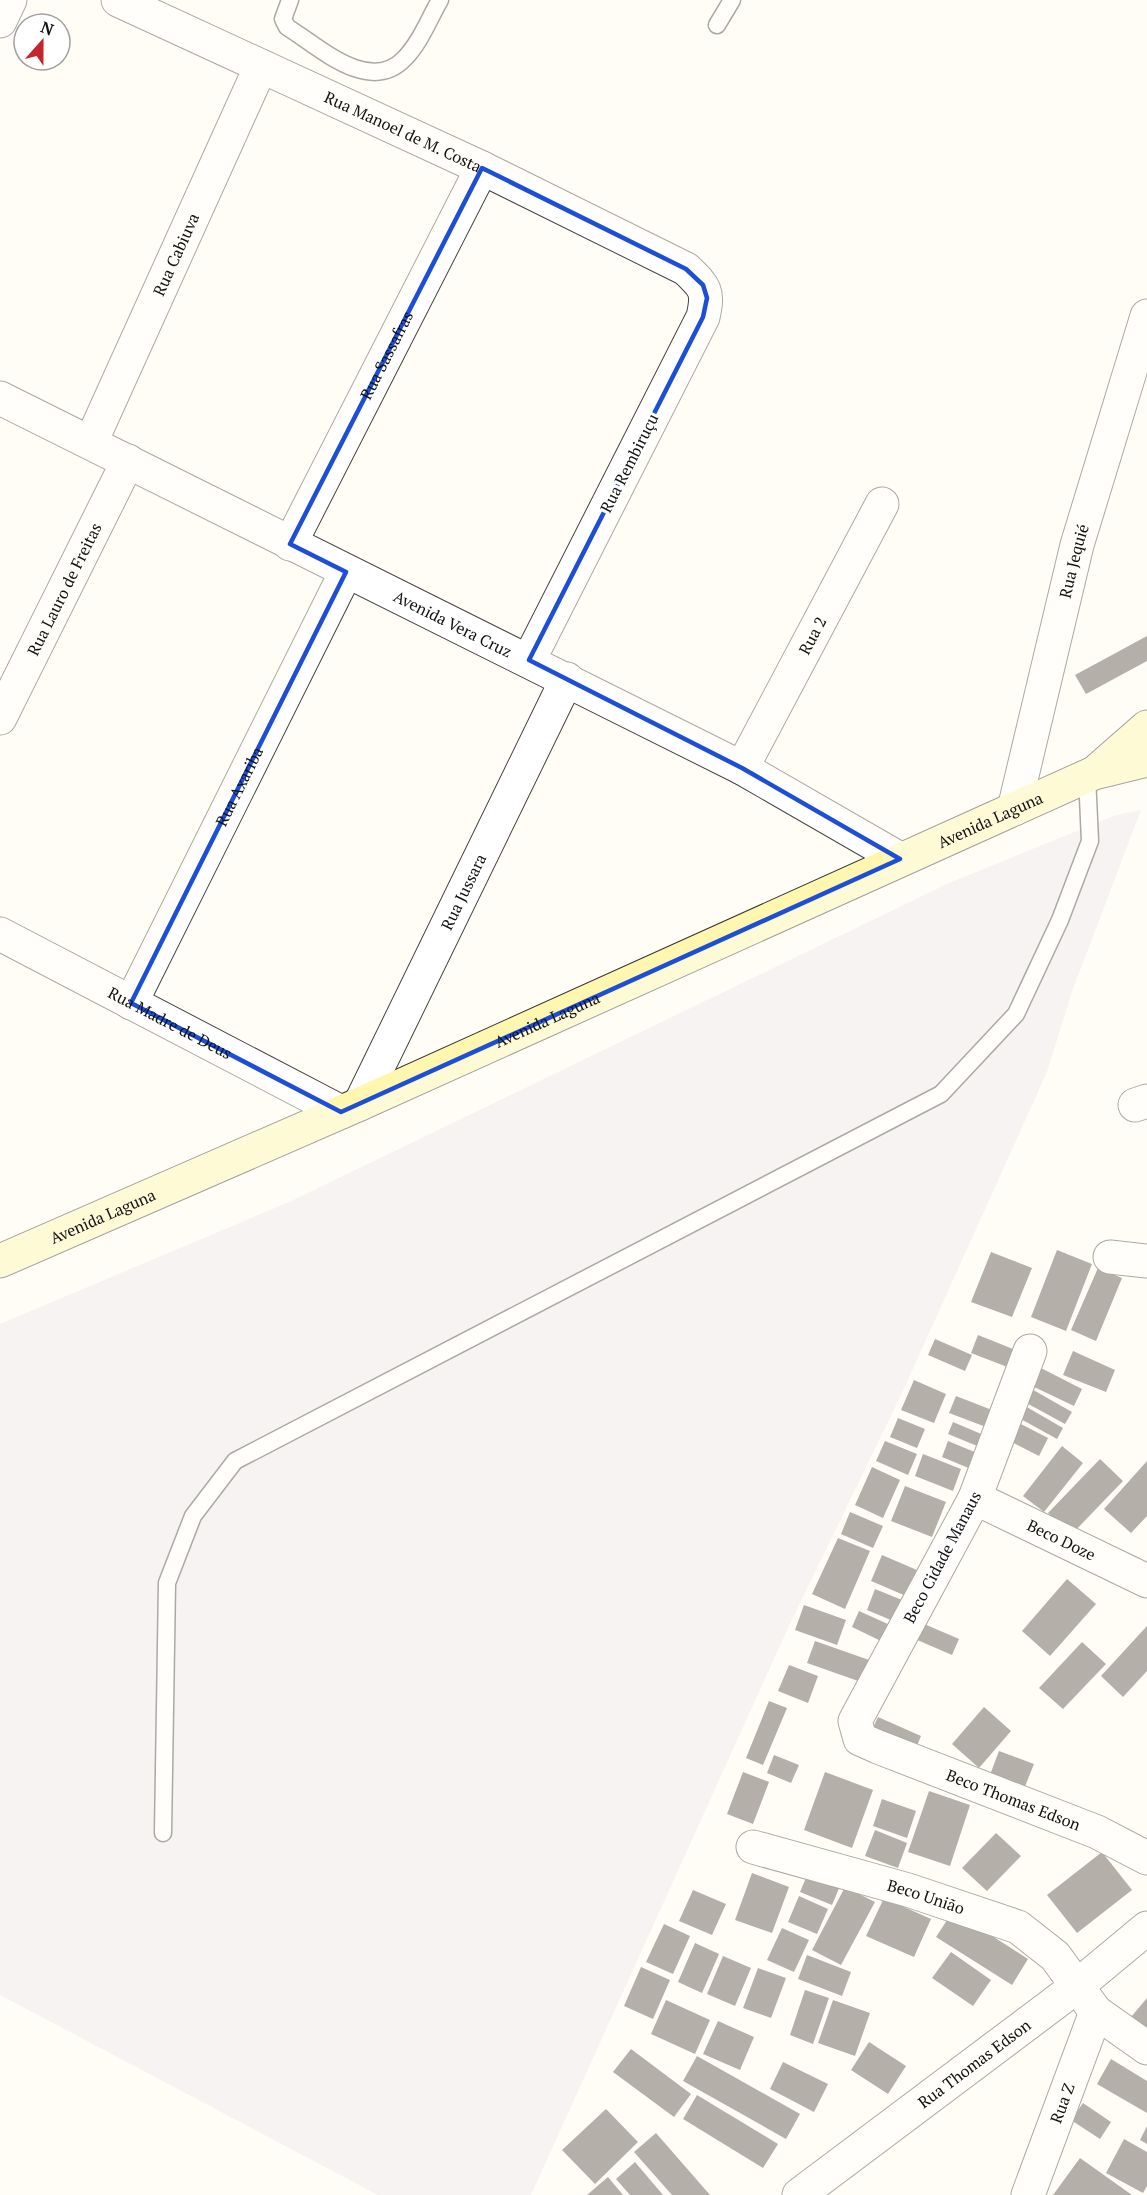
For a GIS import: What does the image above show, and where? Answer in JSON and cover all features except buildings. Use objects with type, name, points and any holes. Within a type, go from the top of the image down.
[{"type":"main road","name":"Avenida Laguna","points":[[1091,774],[1147,727]]},
{"type":"main road","name":"Avenida Laguna","points":[[0,1261],[350,1108],[1091,774],[1147,760]]},
{"type":"street","points":[[0,21],[10,0]]},
{"type":"street","name":"Rua Manoel de M. Costa","points":[[118,0],[482,168],[686,268]]},
{"type":"street","name":"Rua Cabiuva","points":[[91,442],[261,66]]},
{"type":"street","name":"Rua Sassafras","points":[[290,544],[482,168]]},
{"type":"street","name":"Rua Rembiruçu","points":[[529,660],[703,317],[707,298],[703,285],[686,268]]},
{"type":"street","name":"Rua Jequié","points":[[1014,809],[1077,545],[1147,316]]},
{"type":"street","name":"Avenida Vera Cruz","points":[[0,398],[742,768],[900,860]]},
{"type":"street","name":"Rua Lauro de Freitas","points":[[0,718],[128,462]]},
{"type":"street","name":"Rua 2","points":[[742,768],[882,504]]},
{"type":"street","name":"Rua Axariba","points":[[131,1003],[346,572]]},
{"type":"street","name":"Rua Jussara","points":[[350,1108],[567,679]]},
{"type":"street","name":"Rua Madre de Deus","points":[[0,934],[131,1003],[350,1108]]},
{"type":"street","points":[[1110,1257],[1147,1261]]},
{"type":"street","name":"Beco Cidade Manaus","points":[[878,1747],[860,1739],[855,1721],[975,1498],[1030,1351]]},
{"type":"street","name":"Beco Doze","points":[[975,1498],[1147,1581]]},
{"type":"street","name":"Beco Thomas Edson","points":[[878,1747],[1097,1832],[1147,1858]]},
{"type":"street","name":"Beco União","points":[[753,1847],[908,1890],[1018,1926],[1055,1956],[1086,1999]]},
{"type":"street","name":"Rua Thomas Edson","points":[[799,2195],[1086,1999],[1147,1928]]},
{"type":"street","points":[[1086,1999],[1147,2048]]},
{"type":"street","name":"Rua Z","points":[[1028,2195],[1086,1999]]},
{"type":"lane","points":[[290,0],[283,19],[287,27],[349,66],[379,73],[393,68],[404,60],[440,0]]},
{"type":"lane","points":[[717,25],[732,0]]},
{"type":"lane","points":[[163,1833],[167,1583],[193,1516],[235,1461],[941,1094],[1016,1014],[1060,920],[1090,841],[1091,774]]},
{"type":"highlighted area","points":[[482,168],[686,269],[703,285],[707,298],[703,317],[529,660],[742,768],[900,859],[341,1112],[131,1003],[346,572],[290,544]]},
{"type":"shaded area","points":[[1141,810],[1073,989],[1047,1072],[902,1393],[788,1628],[531,2195],[378,2195],[0,1995],[0,1324],[289,1202],[949,883],[1116,815]]}]
